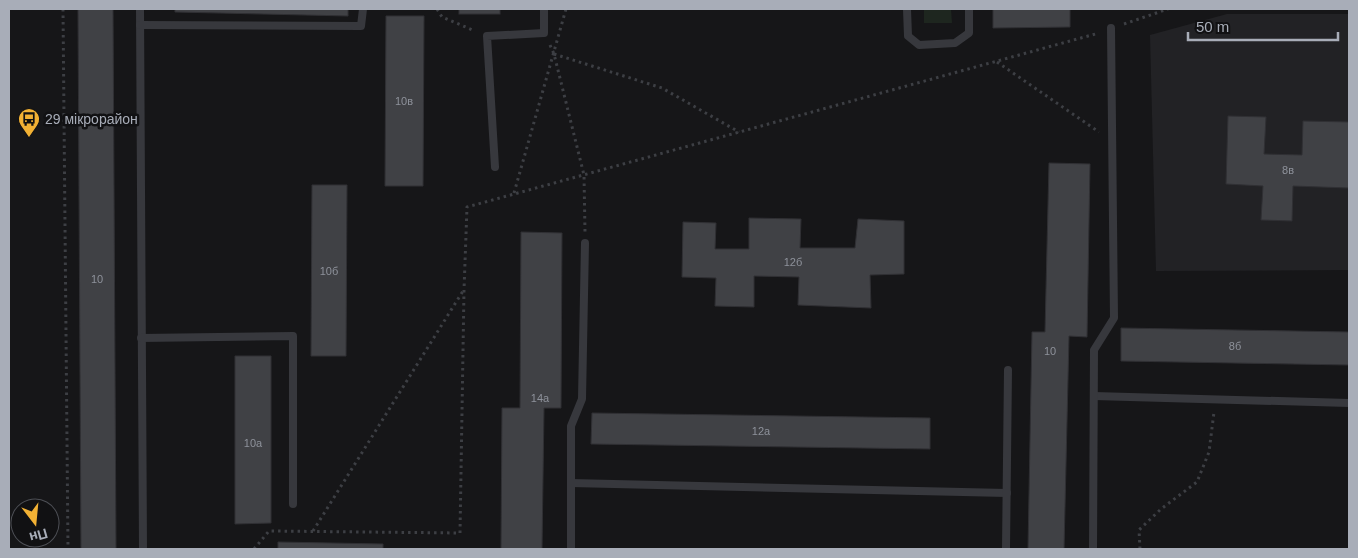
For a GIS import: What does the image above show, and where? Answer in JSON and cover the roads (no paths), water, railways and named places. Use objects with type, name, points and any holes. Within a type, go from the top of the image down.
[{"type":"lane","points":[[140,9],[143,549]]},
{"type":"lane","points":[[140,25],[361,26],[363,9]]},
{"type":"lane","points":[[495,167],[487,36],[544,33],[544,9]]},
{"type":"lane","points":[[908,9],[908,36],[919,44],[955,43],[969,33],[969,9]]},
{"type":"lane","points":[[1093,549],[1094,350],[1114,318],[1111,28]]},
{"type":"lane","points":[[571,549],[571,426],[582,399],[585,242]]},
{"type":"lane","points":[[141,338],[293,336],[293,504]]},
{"type":"lane","points":[[1006,549],[1008,370]]},
{"type":"lane","points":[[1094,396],[1349,403]]},
{"type":"lane","points":[[571,483],[1007,493]]},
{"type":"place","name":"29 мікрорайон","points":[[29,138]]}]
